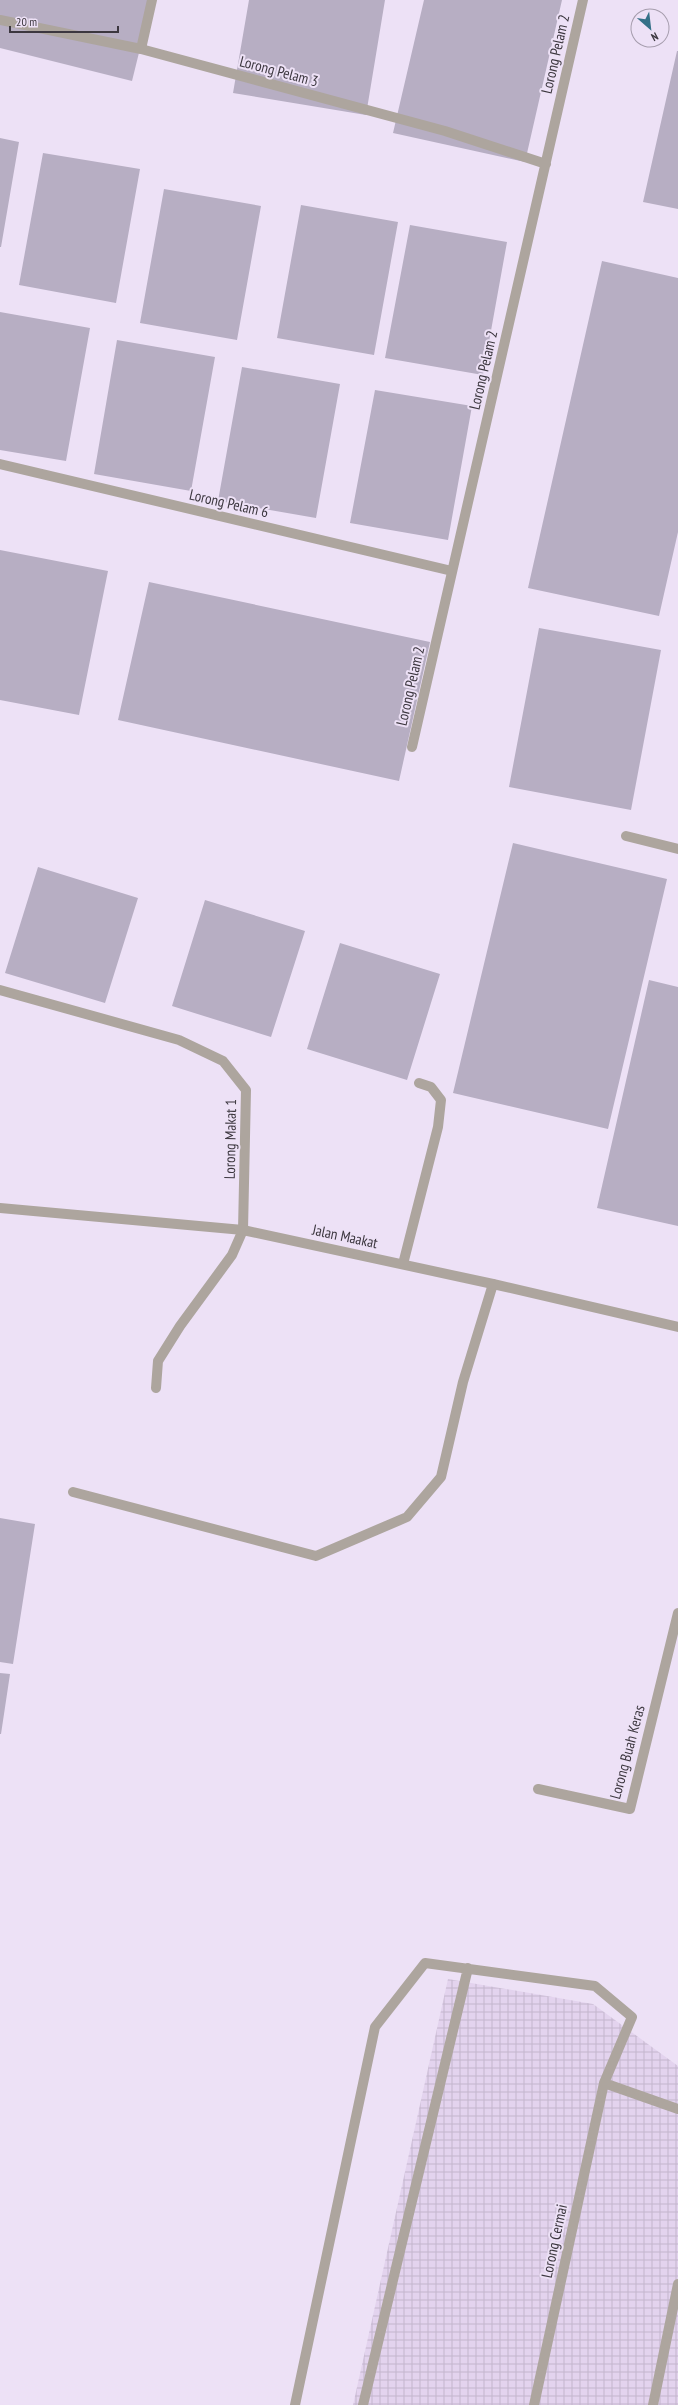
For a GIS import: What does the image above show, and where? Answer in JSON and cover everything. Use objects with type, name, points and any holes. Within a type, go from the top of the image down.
[{"type":"street","points":[[141,49],[152,0]]},
{"type":"street","name":"Lorong Pelam 2","points":[[412,747],[583,0]]},
{"type":"street","name":"Lorong Pelam 3","points":[[0,20],[141,49],[445,131],[546,164]]},
{"type":"street","name":"Lorong Pelam 6","points":[[0,464],[452,571]]},
{"type":"street","points":[[626,836],[678,849]]},
{"type":"street","name":"Lorong Makat 1","points":[[0,990],[179,1040],[223,1061],[246,1090],[243,1230],[232,1255],[180,1326],[158,1361],[156,1388]]},
{"type":"street","points":[[402,1264],[438,1127],[441,1100],[431,1087],[419,1083]]},
{"type":"street","name":"Jalan Maakat","points":[[0,1208],[243,1230],[493,1284],[678,1328]]},
{"type":"street","points":[[73,1492],[316,1556],[407,1517],[440,1478],[463,1382],[493,1284]]},
{"type":"street","name":"Lorong Buah Keras","points":[[538,1789],[630,1809],[678,1613]]},
{"type":"street","points":[[296,2405],[375,2027],[425,1962],[468,1968],[363,2405]]},
{"type":"street","name":"Lorong Cermai","points":[[468,1968],[595,1986],[632,2017],[604,2083],[534,2405]]},
{"type":"street","points":[[604,2083],[678,2109]]},
{"type":"street","points":[[653,2405],[678,2284]]},
{"type":"shaded area","points":[[448,1979],[593,2004],[678,2066],[678,2405],[353,2405]]},
{"type":"building","points":[[0,0],[152,0],[132,81],[0,48]]},
{"type":"building","points":[[249,0],[385,0],[366,115],[233,93]]},
{"type":"building","points":[[424,0],[562,0],[525,162],[393,133]]},
{"type":"building","points":[[678,51],[678,209],[643,202]]},
{"type":"building","points":[[0,138],[19,142],[1,247],[0,247]]},
{"type":"building","points":[[43,153],[140,169],[116,303],[19,285]]},
{"type":"building","points":[[164,189],[261,206],[237,340],[140,323]]},
{"type":"building","points":[[301,205],[398,222],[374,355],[277,338]]},
{"type":"building","points":[[410,225],[507,242],[483,375],[385,358]]},
{"type":"building","points":[[602,261],[678,278],[678,532],[659,616],[528,588]]},
{"type":"building","points":[[0,312],[90,328],[66,461],[0,450]]},
{"type":"building","points":[[117,340],[215,357],[191,491],[94,474]]},
{"type":"building","points":[[242,367],[340,384],[316,518],[218,501]]},
{"type":"building","points":[[375,390],[472,406],[448,540],[350,523]]},
{"type":"building","points":[[0,550],[108,571],[79,715],[0,700]]},
{"type":"building","points":[[149,582],[430,642],[399,781],[118,720]]},
{"type":"building","points":[[539,628],[661,650],[631,810],[509,787]]},
{"type":"building","points":[[513,843],[667,879],[608,1129],[453,1093]]},
{"type":"building","points":[[38,867],[138,898],[105,1003],[5,973]]},
{"type":"building","points":[[205,900],[305,931],[271,1037],[172,1006]]},
{"type":"building","points":[[340,943],[440,974],[407,1080],[307,1049]]},
{"type":"building","points":[[649,980],[678,987],[678,1226],[597,1208]]},
{"type":"building","points":[[0,1518],[35,1524],[13,1664],[0,1662]]},
{"type":"building","points":[[0,1673],[10,1674],[1,1734],[0,1734]]}]
